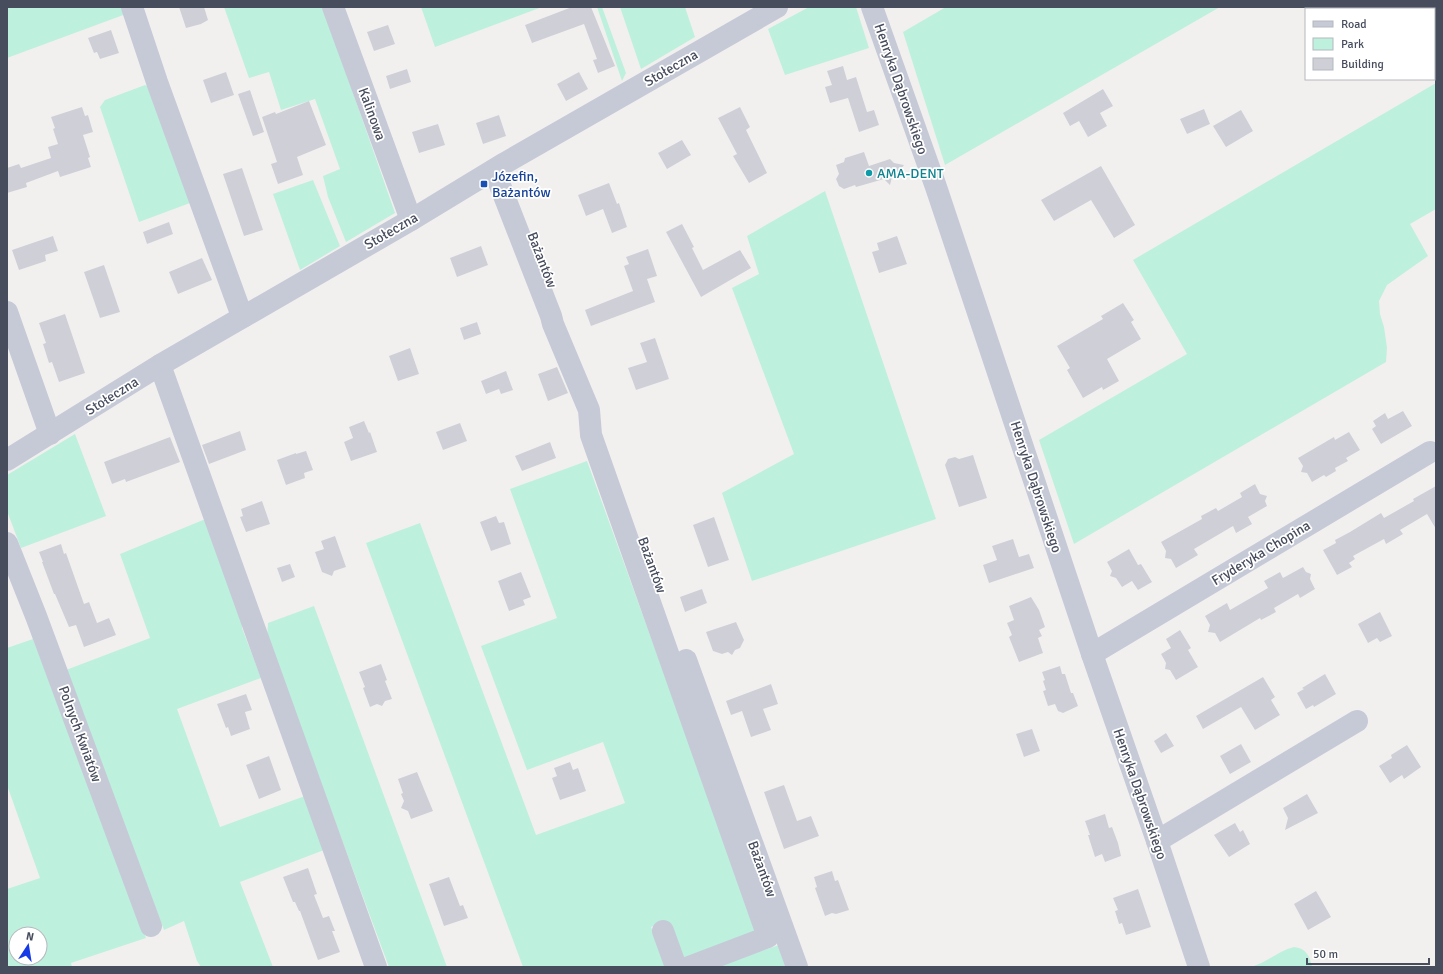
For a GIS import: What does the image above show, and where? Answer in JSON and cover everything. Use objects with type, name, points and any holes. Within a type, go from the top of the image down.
[{"type":"street","points":[[132,7],[157,82],[238,308],[243,317]]},
{"type":"street","name":"Kalinowa","points":[[333,7],[411,220]]},
{"type":"street","name":"Stołeczna","points":[[7,460],[160,365],[411,220],[499,166],[778,7]]},
{"type":"street","name":"Henryka Dąbrowskiego","points":[[872,7],[938,194],[1092,654],[1199,967]]},
{"type":"street","points":[[499,166],[553,324],[589,410],[591,436],[768,938],[689,967]]},
{"type":"street","name":"Bażantów","points":[[499,166],[557,300],[797,967]]},
{"type":"street","points":[[7,312],[50,434]]},
{"type":"street","points":[[160,365],[376,967]]},
{"type":"street","name":"Fryderyka Chopina","points":[[1092,654],[1430,452]]},
{"type":"street","name":"Polnych Kwiatów","points":[[7,543],[36,616],[151,926]]},
{"type":"street","points":[[1157,841],[1357,720]]},
{"type":"street","points":[[662,931],[676,967]]},
{"type":"green space","points":[[7,7],[124,7],[126,14],[7,58]]},
{"type":"green space","points":[[224,7],[323,7],[395,213],[346,242],[328,197],[323,176],[340,169],[315,99],[281,110],[269,72],[249,78]]},
{"type":"green space","points":[[421,7],[542,7],[435,47]]},
{"type":"green space","points":[[597,7],[602,7],[626,73],[622,81]]},
{"type":"green space","points":[[620,7],[685,7],[695,37],[641,69]]},
{"type":"green space","points":[[809,7],[856,7],[869,48],[785,75],[768,29]]},
{"type":"green space","points":[[946,7],[1220,7],[945,165],[903,32]]},
{"type":"green space","points":[[1436,83],[1436,209],[1410,224],[1428,256],[1387,285],[1379,301],[1387,348],[1386,362],[1074,544],[1039,440],[1187,354],[1133,260]]},
{"type":"green space","points":[[145,85],[152,89],[190,203],[139,222],[100,107],[105,100]]},
{"type":"green space","points":[[313,180],[340,246],[300,270],[273,194]]},
{"type":"green space","points":[[825,191],[936,519],[752,581],[722,493],[794,454],[732,288],[759,274],[747,236]]},
{"type":"green space","points":[[75,434],[106,516],[21,548],[7,511],[7,475]]},
{"type":"green space","points":[[587,461],[758,933],[682,963],[667,921],[651,927],[666,967],[523,967],[366,543],[420,523],[536,835],[625,803],[603,742],[527,770],[481,646],[557,618],[510,489]]},
{"type":"green space","points":[[208,518],[243,612],[242,628],[261,678],[177,709],[220,827],[305,796],[324,850],[240,882],[273,967],[201,967],[197,961],[184,921],[164,930],[66,670],[150,638],[120,554]]},
{"type":"green space","points":[[314,606],[447,967],[389,967],[267,638],[268,623]]},
{"type":"green space","points":[[33,639],[146,938],[71,963],[72,967],[7,967],[7,889],[40,878],[7,785],[7,648]]},
{"type":"green space","points":[[782,944],[790,967],[714,967]]},
{"type":"green space","points":[[1294,947],[1301,949],[1306,953],[1310,959],[1312,967],[1251,967],[1262,963],[1283,951]]},
{"type":"building","points":[[179,7],[204,7],[208,20],[201,24],[186,28]]},
{"type":"building","points":[[572,7],[591,7],[615,66],[598,73],[593,60],[597,59],[584,24],[532,43],[525,25]]},
{"type":"building","points":[[388,25],[395,44],[374,51],[367,32]]},
{"type":"building","points":[[111,30],[119,53],[100,59],[97,52],[94,53],[88,38]]},
{"type":"building","points":[[843,66],[847,80],[856,77],[867,112],[874,110],[879,125],[859,132],[848,98],[830,103],[825,87],[832,85],[827,71]]},
{"type":"building","points":[[407,69],[411,82],[390,89],[386,76]]},
{"type":"building","points":[[226,72],[234,95],[211,103],[203,80]]},
{"type":"building","points":[[579,72],[588,89],[566,101],[557,84]]},
{"type":"building","points":[[1103,89],[1113,106],[1100,113],[1107,126],[1088,137],[1079,121],[1070,126],[1063,113]]},
{"type":"building","points":[[250,90],[264,132],[253,136],[238,94]]},
{"type":"building","points":[[309,101],[326,145],[297,157],[303,175],[278,184],[271,164],[277,162],[262,117],[275,112],[276,114]]},
{"type":"building","points":[[82,107],[85,116],[88,115],[93,132],[83,135],[90,157],[88,158],[91,167],[60,177],[58,171],[26,183],[27,187],[7,193],[7,168],[19,164],[21,168],[51,158],[48,147],[58,144],[51,117]]},
{"type":"building","points":[[740,107],[750,127],[746,130],[767,173],[749,183],[733,156],[737,154],[718,118]]},
{"type":"building","points":[[1204,109],[1210,124],[1187,134],[1180,119]]},
{"type":"building","points":[[1241,110],[1253,131],[1226,147],[1213,126]]},
{"type":"building","points":[[499,115],[506,136],[483,144],[476,123]]},
{"type":"building","points":[[438,124],[445,145],[419,153],[412,132]]},
{"type":"building","points":[[682,140],[691,155],[667,169],[658,153]]},
{"type":"building","name":"AMA-DENT","points":[[864,152],[869,166],[890,159],[894,163],[904,165],[899,172],[900,174],[892,177],[890,185],[884,179],[856,187],[855,185],[844,189],[839,186],[836,179],[839,174],[836,165],[844,162],[845,158]]},
{"type":"building","points":[[1101,166],[1135,225],[1114,238],[1091,200],[1054,221],[1041,200]]},
{"type":"building","points":[[242,168],[263,230],[244,236],[223,174]]},
{"type":"building","points":[[609,183],[617,204],[619,203],[627,227],[612,233],[603,209],[586,216],[578,195]]},
{"type":"building","points":[[169,222],[173,234],[147,244],[143,232]]},
{"type":"building","points":[[682,224],[694,247],[692,248],[703,270],[740,250],[751,268],[701,297],[666,232]]},
{"type":"building","points":[[53,236],[58,251],[45,255],[46,261],[19,270],[12,250]]},
{"type":"building","points":[[897,236],[907,264],[879,273],[872,252],[879,250],[877,243]]},
{"type":"building","points":[[481,246],[488,265],[457,277],[450,258]]},
{"type":"building","points":[[648,249],[657,276],[647,279],[655,302],[591,326],[585,310],[633,291],[624,266],[629,264],[626,257]]},
{"type":"building","points":[[202,258],[212,280],[178,294],[169,272]]},
{"type":"building","points":[[104,265],[120,312],[100,318],[84,272]]},
{"type":"building","points":[[1123,303],[1134,320],[1131,322],[1141,339],[1107,359],[1119,381],[1103,390],[1102,387],[1083,398],[1067,370],[1070,368],[1057,346],[1103,319],[1101,316]]},
{"type":"building","points":[[65,314],[85,373],[59,382],[52,362],[49,363],[43,344],[46,343],[39,323]]},
{"type":"building","points":[[477,322],[481,334],[464,340],[460,328]]},
{"type":"building","points":[[655,338],[669,379],[636,390],[628,368],[647,362],[640,343]]},
{"type":"building","points":[[410,348],[419,374],[398,381],[389,356]]},
{"type":"building","points":[[557,367],[568,393],[548,401],[538,374]]},
{"type":"building","points":[[506,371],[513,390],[501,394],[499,389],[486,394],[481,381]]},
{"type":"building","points":[[1403,411],[1412,426],[1381,444],[1372,429],[1376,426],[1373,421],[1385,413],[1388,419]]},
{"type":"building","points":[[364,421],[369,433],[370,432],[377,452],[351,461],[344,442],[353,438],[349,427]]},
{"type":"building","points":[[460,423],[467,441],[443,450],[436,432]]},
{"type":"building","points":[[240,431],[246,450],[209,464],[202,445]]},
{"type":"building","points":[[1349,432],[1360,450],[1346,458],[1348,461],[1335,468],[1336,471],[1326,477],[1324,475],[1312,482],[1307,473],[1301,472],[1303,466],[1298,458],[1334,437],[1335,440]]},
{"type":"building","points":[[170,437],[180,462],[126,482],[125,479],[112,484],[104,462]]},
{"type":"building","points":[[550,442],[556,458],[522,471],[515,456]]},
{"type":"building","points":[[306,451],[313,470],[304,473],[305,478],[286,485],[277,460]]},
{"type":"building","points":[[973,455],[987,498],[959,507],[945,465],[948,459],[955,457],[959,459]]},
{"type":"building","points":[[1255,484],[1260,494],[1267,496],[1265,501],[1267,506],[1248,517],[1252,524],[1236,533],[1233,526],[1194,549],[1198,555],[1176,568],[1171,559],[1165,558],[1166,551],[1161,542],[1202,519],[1201,516],[1216,508],[1218,511],[1242,497],[1240,493]]},
{"type":"building","points":[[1436,486],[1436,529],[1427,514],[1400,530],[1403,534],[1386,544],[1384,539],[1353,556],[1355,559],[1349,563],[1352,567],[1337,575],[1323,550],[1336,543],[1335,540],[1381,513],[1384,518],[1414,501],[1413,499]]},
{"type":"building","points":[[262,501],[270,524],[246,532],[240,517],[243,516],[241,509]]},
{"type":"building","points":[[496,516],[499,523],[504,522],[511,544],[491,551],[480,522]]},
{"type":"building","points":[[714,517],[729,560],[708,567],[693,525]]},
{"type":"building","points":[[335,536],[346,567],[334,571],[332,576],[322,572],[315,552],[324,549],[321,541]]},
{"type":"building","points":[[1013,539],[1019,557],[1029,554],[1034,568],[989,583],[983,565],[997,560],[992,546]]},
{"type":"building","points":[[61,544],[64,554],[66,553],[84,604],[89,602],[97,623],[109,618],[116,635],[84,647],[76,625],[69,627],[54,594],[39,552]]},
{"type":"building","points":[[1129,549],[1138,565],[1141,564],[1152,582],[1138,590],[1132,581],[1122,587],[1116,578],[1110,576],[1112,571],[1107,562]]},
{"type":"building","points":[[290,564],[295,577],[282,582],[277,568]]},
{"type":"building","points":[[1303,567],[1306,572],[1311,574],[1310,579],[1315,589],[1300,598],[1298,594],[1274,608],[1276,612],[1261,620],[1260,618],[1220,642],[1215,633],[1208,632],[1210,625],[1205,616],[1227,603],[1230,610],[1268,588],[1264,581],[1280,572],[1283,578]]},
{"type":"building","points":[[521,572],[531,597],[523,600],[525,605],[509,611],[498,581]]},
{"type":"building","points":[[702,589],[707,603],[685,612],[680,597]]},
{"type":"building","points":[[1031,597],[1039,610],[1045,627],[1039,630],[1042,636],[1038,638],[1043,653],[1019,662],[1009,637],[1012,635],[1007,623],[1014,620],[1009,606]]},
{"type":"building","points":[[1380,612],[1392,636],[1380,642],[1377,638],[1368,643],[1358,624]]},
{"type":"building","points":[[736,622],[744,640],[740,648],[735,650],[732,655],[728,652],[722,654],[713,651],[706,632]]},
{"type":"building","points":[[1180,630],[1191,648],[1188,650],[1198,667],[1176,680],[1170,670],[1165,669],[1166,663],[1161,654],[1171,648],[1166,639]]},
{"type":"building","points":[[381,664],[387,680],[385,681],[392,699],[385,701],[382,706],[377,704],[370,707],[363,688],[365,687],[359,672]]},
{"type":"building","points":[[1060,666],[1062,674],[1065,674],[1071,693],[1073,693],[1078,706],[1063,713],[1058,711],[1055,704],[1048,706],[1043,691],[1046,690],[1042,672]]},
{"type":"building","points":[[1325,674],[1336,694],[1314,707],[1313,705],[1306,709],[1297,693],[1304,689],[1302,688]]},
{"type":"building","points":[[1263,677],[1275,697],[1271,700],[1280,715],[1255,730],[1241,707],[1203,729],[1196,716]]},
{"type":"building","points":[[771,684],[778,704],[763,709],[771,730],[751,737],[742,711],[731,715],[726,701]]},
{"type":"building","points":[[246,694],[252,710],[245,712],[250,729],[231,736],[228,727],[226,728],[217,704]]},
{"type":"building","points":[[1032,729],[1040,751],[1024,757],[1016,734]]},
{"type":"building","points":[[1166,733],[1174,746],[1161,753],[1154,741]]},
{"type":"building","points":[[1241,744],[1251,762],[1230,774],[1220,756]]},
{"type":"building","points":[[1407,745],[1421,767],[1404,779],[1402,775],[1390,783],[1379,766],[1392,758],[1391,755]]},
{"type":"building","points":[[269,756],[281,790],[259,799],[246,765]]},
{"type":"building","points":[[570,762],[573,770],[578,768],[586,791],[560,800],[552,778],[557,776],[554,768]]},
{"type":"building","points":[[417,772],[433,811],[411,819],[408,811],[401,808],[404,801],[398,779]]},
{"type":"building","points":[[784,785],[797,821],[811,816],[819,836],[784,849],[764,792]]},
{"type":"building","points":[[1307,794],[1318,813],[1285,830],[1288,818],[1283,808]]},
{"type":"building","points":[[1105,814],[1109,828],[1112,827],[1121,856],[1105,862],[1102,854],[1095,857],[1085,821]]},
{"type":"building","points":[[1235,823],[1240,832],[1243,830],[1250,844],[1229,857],[1214,835]]},
{"type":"building","points":[[308,868],[317,894],[314,895],[323,918],[329,916],[335,931],[332,931],[340,952],[318,960],[300,911],[295,902],[293,902],[283,877]]},
{"type":"building","points":[[832,871],[835,881],[838,880],[849,910],[836,914],[832,913],[825,916],[815,888],[817,887],[814,877]]},
{"type":"building","points":[[449,877],[460,906],[463,905],[468,918],[444,926],[429,884]]},
{"type":"building","points":[[1138,889],[1151,927],[1126,935],[1122,923],[1119,924],[1115,911],[1118,910],[1113,898]]},
{"type":"building","points":[[1316,891],[1331,917],[1308,930],[1294,904]]},
{"type":"place","name":"AMA-DENT","points":[[869,173]]},
{"type":"place","name":"Józefin, Bażantów","points":[[484,184]]}]
